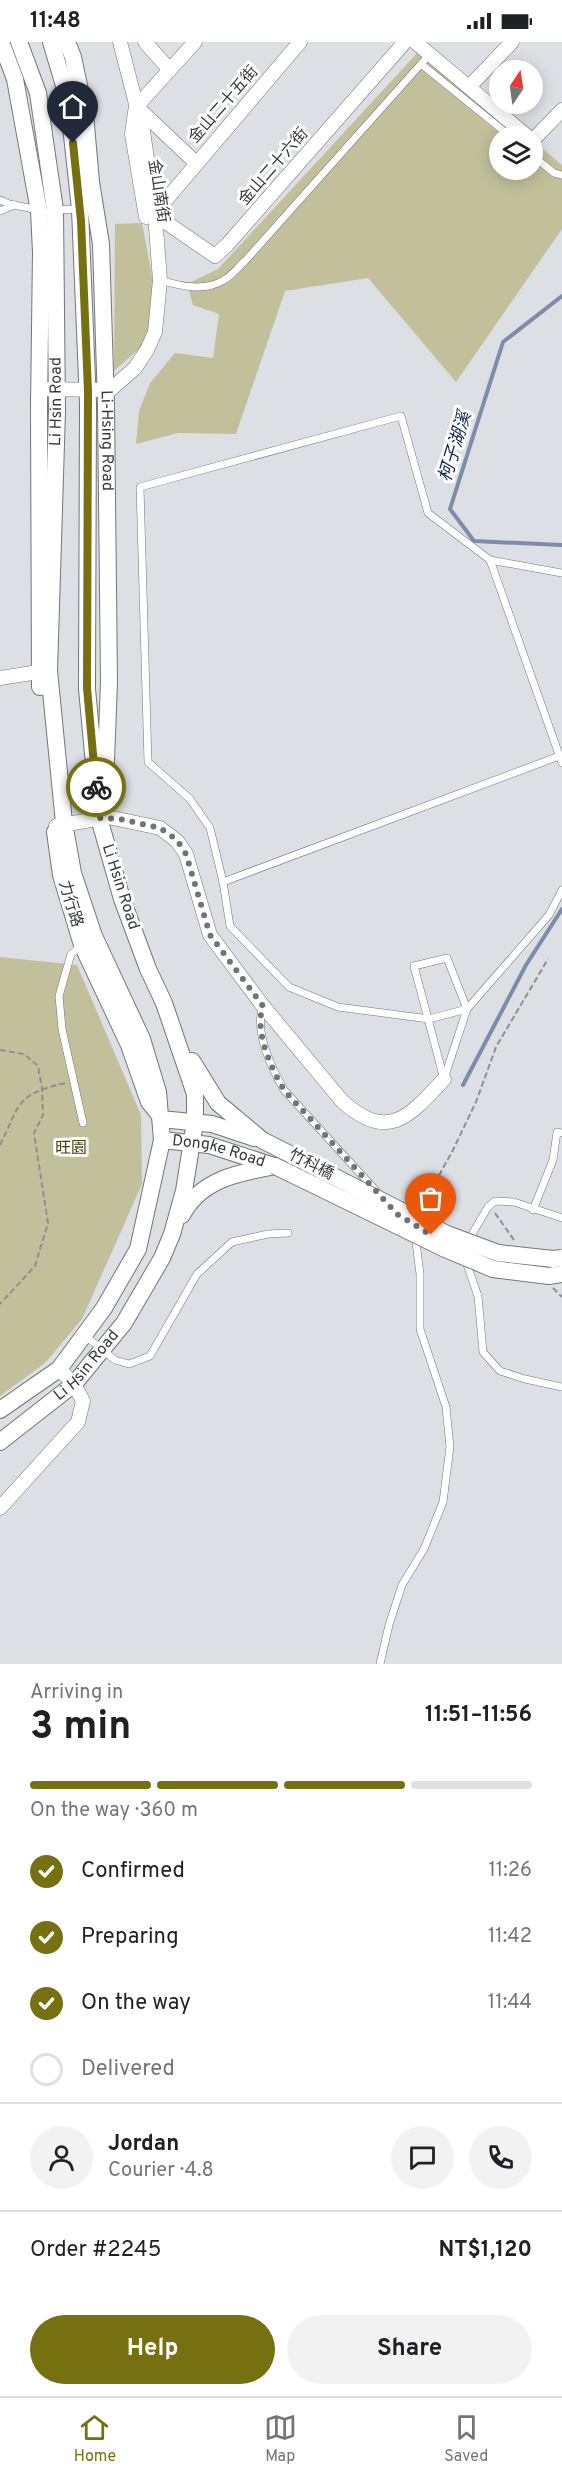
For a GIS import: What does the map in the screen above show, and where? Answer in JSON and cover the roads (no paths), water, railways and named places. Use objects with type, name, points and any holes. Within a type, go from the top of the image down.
[{"type":"street","points":[[1,42],[15,79],[47,210]]},
{"type":"street","name":"Li Hsin Road","points":[[0,1410],[59,1369],[104,1308],[138,1249],[162,1140],[158,1092],[142,1039],[94,936],[59,825],[49,671],[57,411],[48,389],[47,210],[38,93],[20,42]]},
{"type":"street","points":[[51,42],[68,99],[88,208]]},
{"type":"street","name":"Li-Hsing Road","points":[[67,42],[73,57],[85,114],[91,182],[88,208],[101,244],[96,392],[109,682],[103,817],[105,842]]},
{"type":"street","name":"金山南街","points":[[96,392],[120,383],[147,350],[155,332],[160,280],[143,131],[120,42]]},
{"type":"street","points":[[145,42],[169,69]]},
{"type":"street","points":[[136,106],[195,42]]},
{"type":"street","name":"金山二十五街","points":[[154,214],[300,42]]},
{"type":"street","name":"金山二十六街","points":[[154,214],[215,256],[405,42]]},
{"type":"street","points":[[415,42],[425,59],[469,87],[515,126]]},
{"type":"street","points":[[469,87],[512,42]]},
{"type":"street","name":"金山南街","points":[[136,106],[132,134],[154,270],[160,280]]},
{"type":"street","name":"金山二十五街","points":[[136,106],[196,163]]},
{"type":"street","points":[[543,130],[562,110]]},
{"type":"street","points":[[0,678],[38,672],[48,389],[96,392]]},
{"type":"street","name":"力行路","points":[[38,672],[59,825],[61,875],[82,945],[129,1045],[149,1102],[162,1119]]},
{"type":"street","points":[[59,825],[103,817],[160,828],[177,840],[186,854],[210,935],[263,1006],[342,1101],[363,1119],[387,1122],[412,1113],[444,1079]]},
{"type":"street","name":"Li Hsin Road","points":[[0,1442],[74,1384],[124,1323],[162,1258],[172,1234],[184,1191],[195,1122],[195,1094],[164,1003],[148,969],[122,898],[105,842]]},
{"type":"street","points":[[164,1003],[199,1074],[218,1103],[262,1140]]},
{"type":"street","name":"Dongke Road","points":[[162,1119],[212,1124],[262,1140]]},
{"type":"street","name":"Dongke Road","points":[[162,1140],[209,1145],[275,1166]]},
{"type":"street","name":"竹科橋","points":[[262,1140],[447,1234],[498,1253],[562,1258]]},
{"type":"street","points":[[172,1234],[184,1210],[211,1183],[234,1174],[275,1166]]},
{"type":"street","name":"竹科橋","points":[[275,1166],[443,1248],[493,1269],[549,1276],[562,1274]]},
{"type":"street","points":[[0,1508],[78,1422],[83,1401],[74,1384],[59,1369]]},
{"type":"lane","points":[[160,280],[182,287],[203,287],[224,281],[245,261],[425,59],[499,126]]},
{"type":"lane","points":[[543,164],[554,173],[562,175]]},
{"type":"lane","points":[[0,200],[14,205],[47,210],[88,208]]},
{"type":"lane","points":[[0,211],[14,205]]},
{"type":"lane","points":[[467,1009],[429,1019],[338,1007],[289,987],[230,926],[223,882],[210,828],[190,799],[148,762],[140,487],[401,416],[428,513],[490,560],[562,573]]},
{"type":"lane","points":[[223,882],[561,758],[490,560]]},
{"type":"lane","points":[[444,1079],[467,1009],[549,915],[558,893],[562,890]]},
{"type":"lane","points":[[82,945],[71,954],[59,996],[62,1029],[83,1123]]},
{"type":"lane","points":[[444,1079],[414,966],[447,958],[467,1009]]},
{"type":"lane","points":[[263,1006],[260,1014],[262,1034],[274,1072],[284,1090],[397,1214],[462,1251],[478,1296],[483,1352],[500,1371],[562,1387]]},
{"type":"lane","points":[[533,1210],[553,1161],[557,1132],[562,1133]]},
{"type":"lane","points":[[462,1251],[488,1207],[495,1201],[514,1202],[562,1218]]},
{"type":"lane","points":[[380,1664],[402,1585],[424,1549],[442,1502],[450,1447],[446,1407],[420,1329],[420,1274],[413,1225]]},
{"type":"lane","points":[[84,1335],[114,1360],[129,1364],[150,1356],[197,1274],[232,1242],[288,1233]]},
{"type":"waterway","name":"柯子湖溪","points":[[562,296],[503,342],[450,509],[474,541],[562,545]]},
{"type":"waterway","points":[[463,1085],[526,965],[562,909]]},
{"type":"park label","name":"旺園","points":[[71,1149]]}]
